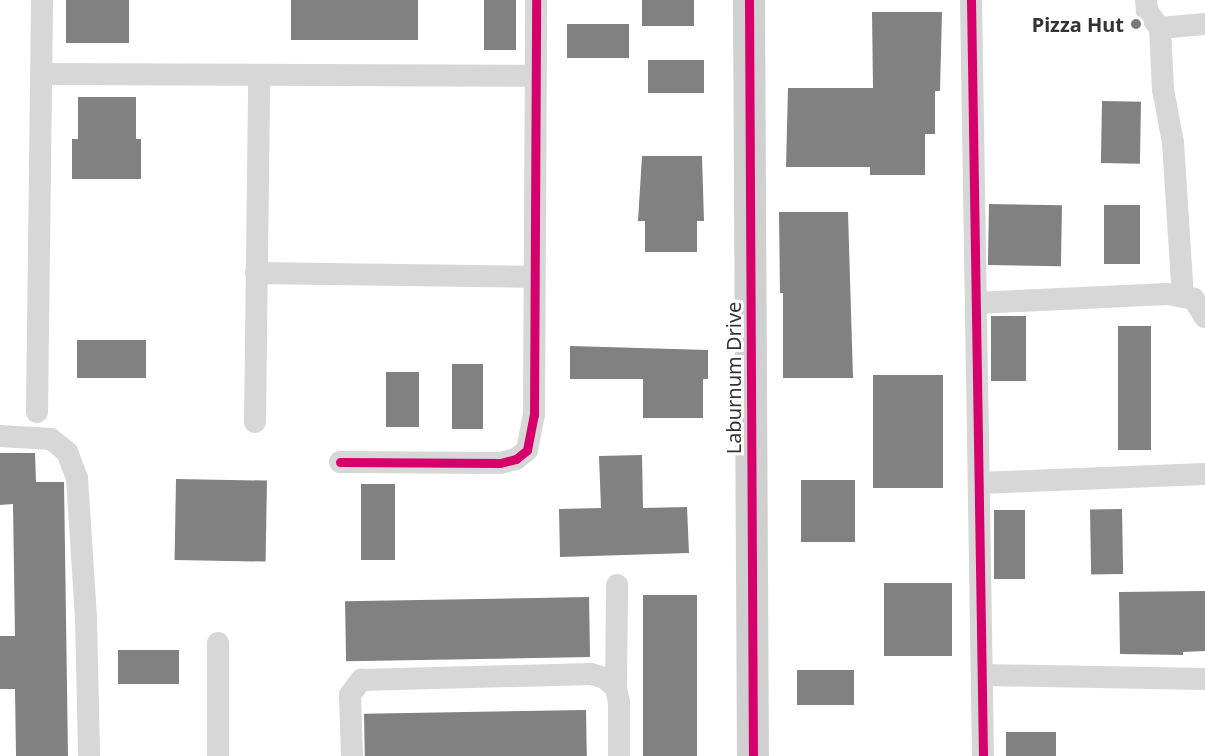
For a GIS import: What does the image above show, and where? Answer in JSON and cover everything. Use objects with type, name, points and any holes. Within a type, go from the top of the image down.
[{"type":"street","points":[[37,412],[42,0]]},
{"type":"street","points":[[340,462],[500,463],[516,459],[527,450],[534,416],[536,0]]},
{"type":"street","name":"Laburnum Drive","points":[[749,0],[753,756]]},
{"type":"street","points":[[971,0],[983,756]]},
{"type":"street","points":[[1146,0],[1147,11],[1160,28],[1163,88],[1173,143],[1183,297]]},
{"type":"street","points":[[1160,28],[1205,24]]},
{"type":"street","points":[[42,74],[535,76]]},
{"type":"street","points":[[255,422],[259,75]]},
{"type":"street","points":[[256,273],[534,277]]},
{"type":"street","points":[[976,303],[1167,294],[1194,299],[1205,317]]},
{"type":"street","points":[[0,436],[51,439],[67,452],[77,478],[86,619],[90,756]]},
{"type":"street","points":[[979,483],[1205,474]]},
{"type":"street","points":[[617,585],[616,688],[619,702],[619,756]]},
{"type":"street","points":[[218,643],[218,756]]},
{"type":"street","points":[[352,756],[350,695],[361,680],[591,674],[605,678],[616,688]]},
{"type":"street","points":[[982,675],[1205,679]]},
{"type":"building","points":[[66,0],[129,0],[129,43],[66,43]]},
{"type":"building","points":[[291,0],[418,0],[418,40],[291,40]]},
{"type":"building","points":[[484,0],[516,0],[516,50],[484,50]]},
{"type":"building","points":[[642,0],[694,0],[694,26],[642,26]]},
{"type":"building","points":[[872,12],[942,12],[940,91],[935,91],[935,134],[925,134],[925,175],[870,175],[870,167],[786,167],[788,88],[873,88]]},
{"type":"building","points":[[567,24],[629,24],[629,58],[567,58]]},
{"type":"building","points":[[648,60],[704,60],[704,93],[648,93]]},
{"type":"building","points":[[78,97],[136,97],[136,139],[141,139],[141,179],[72,179],[72,139],[78,139]]},
{"type":"building","points":[[1102,101],[1141,102],[1140,164],[1101,163]]},
{"type":"building","points":[[642,156],[702,156],[704,221],[697,221],[697,252],[645,252],[645,221],[638,221]]},
{"type":"building","points":[[989,204],[1062,205],[1061,266],[988,265]]},
{"type":"building","points":[[1104,205],[1140,205],[1140,264],[1104,264]]},
{"type":"building","points":[[779,212],[848,212],[853,378],[783,378],[783,293],[780,293]]},
{"type":"building","points":[[991,316],[1026,316],[1026,381],[991,381]]},
{"type":"building","points":[[1118,326],[1151,326],[1151,450],[1118,450]]},
{"type":"building","points":[[77,340],[146,340],[146,378],[77,378]]},
{"type":"building","points":[[570,346],[708,350],[708,379],[703,379],[703,418],[643,418],[643,379],[570,379]]},
{"type":"building","points":[[452,364],[483,364],[483,429],[452,429]]},
{"type":"building","points":[[386,372],[419,372],[419,427],[386,427]]},
{"type":"building","points":[[873,375],[943,375],[943,488],[873,488]]},
{"type":"building","points":[[0,453],[35,453],[36,482],[64,482],[68,756],[16,756],[15,689],[0,689],[0,636],[15,636],[13,504],[0,505]]},
{"type":"building","points":[[642,455],[643,508],[687,507],[689,553],[560,557],[559,509],[601,508],[599,456]]},
{"type":"building","points":[[176,479],[267,481],[266,562],[175,560]]},
{"type":"building","points":[[801,480],[855,480],[855,542],[801,542]]},
{"type":"building","points":[[361,484],[395,484],[395,560],[361,560]]},
{"type":"building","points":[[1122,509],[1123,574],[1091,575],[1090,510]]},
{"type":"building","points":[[994,510],[1025,510],[1025,579],[994,579]]},
{"type":"building","points":[[884,583],[952,583],[952,656],[884,656]]},
{"type":"building","points":[[1205,591],[1205,651],[1183,652],[1183,655],[1120,654],[1119,592]]},
{"type":"building","points":[[643,595],[697,595],[697,756],[643,756]]},
{"type":"building","points":[[589,597],[590,657],[346,661],[345,601]]},
{"type":"building","points":[[118,650],[179,650],[179,684],[118,684]]},
{"type":"building","points":[[797,670],[854,670],[854,705],[797,705]]},
{"type":"building","points":[[586,710],[587,756],[365,756],[364,714]]},
{"type":"building","points":[[1006,732],[1056,732],[1056,756],[1006,756]]},
{"type":"cycle path","points":[[340,462],[500,463],[516,459],[527,450],[534,415],[536,0]]},
{"type":"cycle path","points":[[749,0],[753,756]]},
{"type":"cycle path","points":[[971,0],[983,756]]},
{"type":"place","name":"Pizza Hut","points":[[1136,24]]}]
